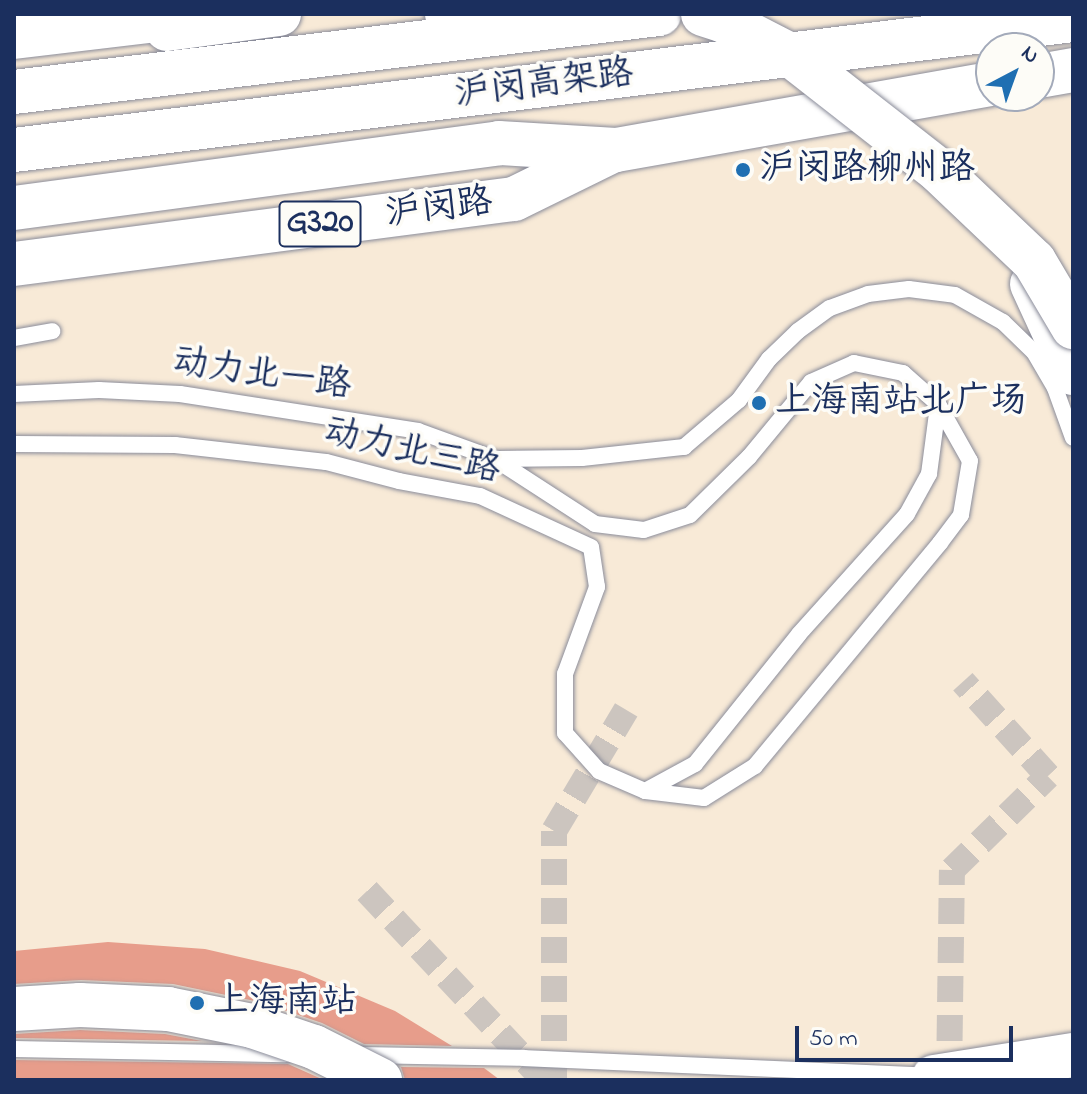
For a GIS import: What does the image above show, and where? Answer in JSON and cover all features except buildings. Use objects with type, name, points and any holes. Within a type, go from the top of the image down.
[{"type":"main road","points":[[14,15],[23,14]]},
{"type":"main road","points":[[14,37],[206,14]]},
{"type":"main road","points":[[14,50],[279,14]]},
{"type":"main road","points":[[447,14],[493,18]]},
{"type":"main road","points":[[14,73],[539,14]]},
{"type":"main road","name":"沪闵高架路","points":[[14,92],[659,14]]},
{"type":"main road","points":[[703,14],[724,21],[792,56],[939,171],[1034,261],[1073,327]]},
{"type":"main road","name":"沪闵高架路","points":[[14,150],[1073,20]]},
{"type":"main road","name":"沪闵路","points":[[14,208],[499,143],[616,150],[975,87]]},
{"type":"main road","name":"沪闵路","points":[[14,264],[514,199],[616,150]]},
{"type":"main road","points":[[1016,243],[1054,337],[1073,373]]},
{"type":"main road","points":[[14,1009],[80,1005],[168,1009],[238,1023],[314,1047],[380,1080]]},
{"type":"main road","points":[[954,1078],[1073,1055]]},
{"type":"lane","points":[[495,459],[582,458],[684,447],[739,400],[769,359],[798,331],[830,308],[868,294],[909,289],[955,295],[1003,322],[1041,364],[1055,388],[1073,438]]},
{"type":"lane","points":[[14,338],[52,331]]},
{"type":"lane","points":[[495,459],[595,524],[644,530],[690,515],[749,457],[811,382],[854,363],[903,373],[938,404],[970,461],[961,515],[755,766],[704,798],[645,791]]},
{"type":"lane","name":"动力北一路","points":[[14,394],[99,390],[180,394],[264,405],[418,431],[495,459]]},
{"type":"lane","points":[[645,791],[695,764],[799,634],[907,514],[929,474],[939,422],[938,404]]},
{"type":"lane","name":"动力北三路","points":[[14,444],[175,445],[326,462],[399,481],[480,496],[591,547],[597,587],[565,674],[565,733],[599,771],[645,791]]},
{"type":"lane","points":[[14,1049],[485,1057],[954,1078]]},
{"type":"tunnel","points":[[949,1080],[952,870],[1048,776],[963,682]]},
{"type":"tunnel","points":[[554,1080],[554,831],[626,710]]},
{"type":"tunnel","points":[[367,891],[544,1080]]},
{"type":"place","name":"沪闵路柳州路","points":[[743,170]]},
{"type":"place","name":"上海南站北广场","points":[[759,403]]},
{"type":"place","name":"上海南站","points":[[197,1003]]}]
